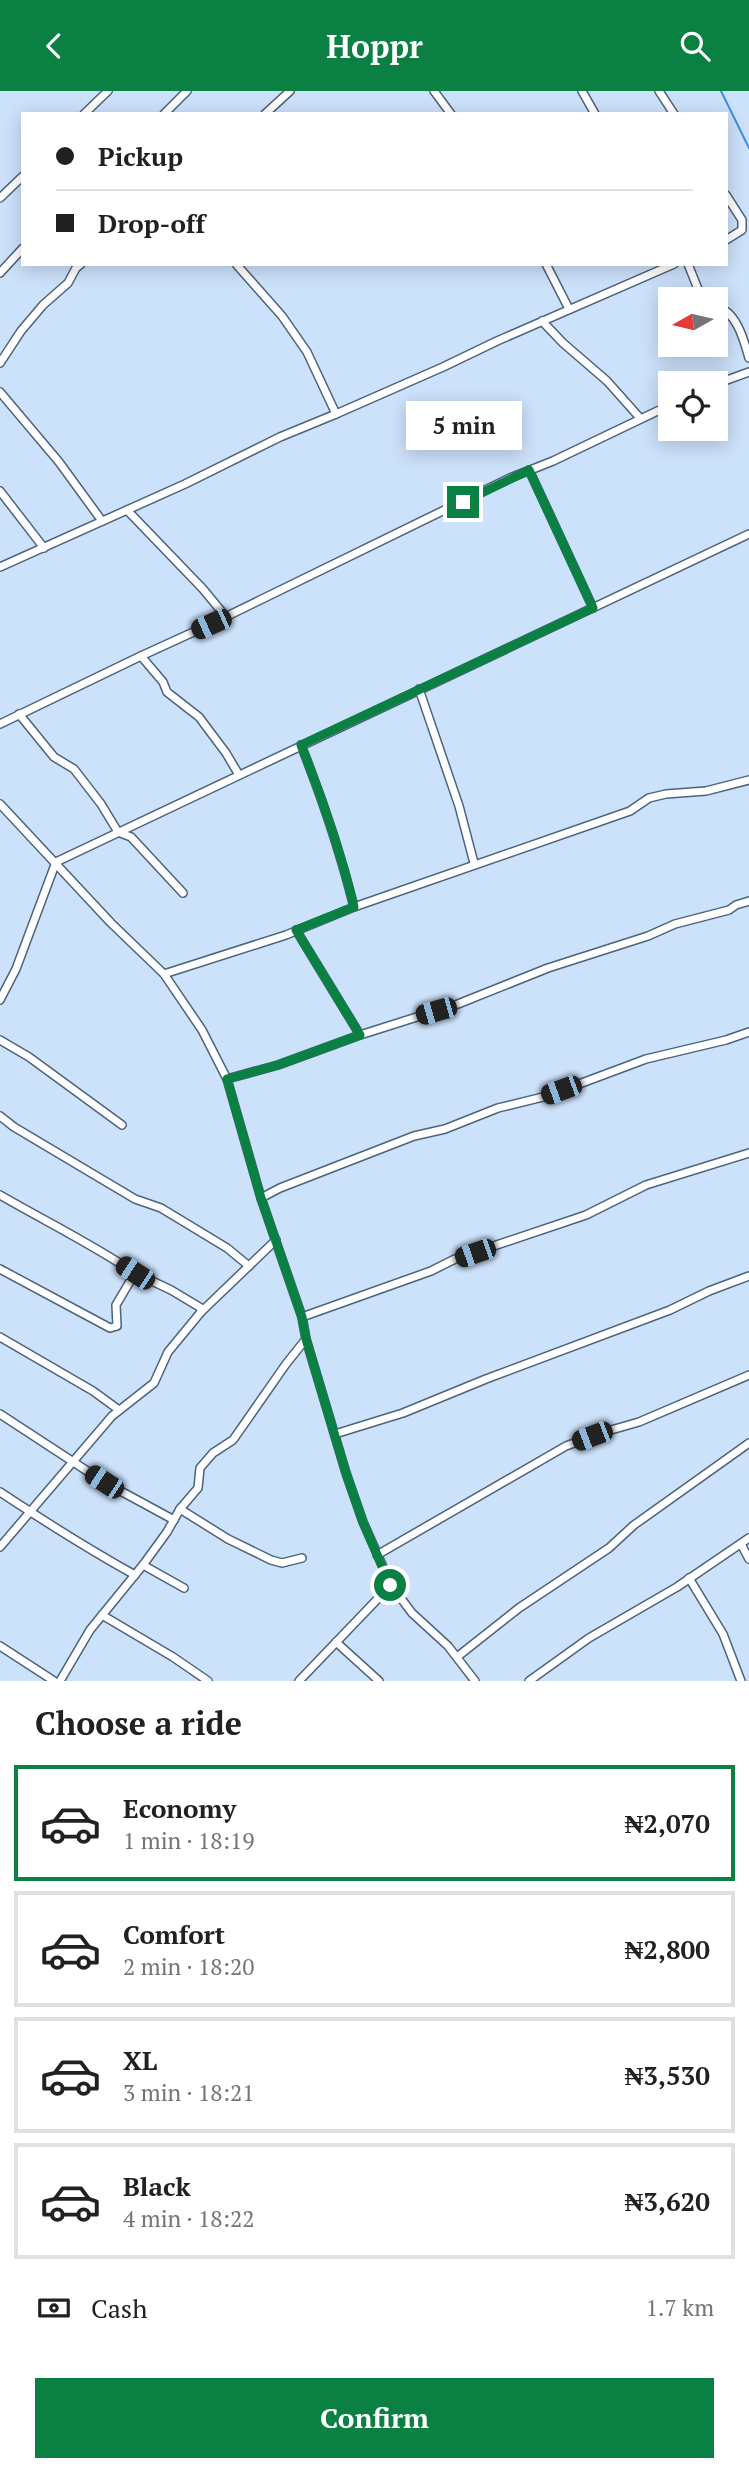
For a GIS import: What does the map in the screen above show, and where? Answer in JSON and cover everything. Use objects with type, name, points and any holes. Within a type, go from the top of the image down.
[{"type":"street","points":[[86,112],[108,91]]},
{"type":"street","points":[[166,112],[187,91]]},
{"type":"street","points":[[267,112],[290,91]]},
{"type":"street","points":[[434,91],[450,112]]},
{"type":"street","points":[[582,91],[594,112]]},
{"type":"street","points":[[659,91],[673,112]]},
{"type":"street","points":[[0,198],[21,178]]},
{"type":"street","points":[[728,198],[742,220],[742,230],[728,239]]},
{"type":"street","points":[[0,273],[21,250]]},
{"type":"street","points":[[0,363],[13,341],[43,305],[68,283],[76,266]]},
{"type":"street","points":[[238,266],[282,316],[307,352],[336,414]]},
{"type":"street","points":[[547,266],[569,309]]},
{"type":"street","points":[[0,567],[185,484],[279,437],[669,266]]},
{"type":"street","points":[[689,266],[697,287]]},
{"type":"street","points":[[728,312],[749,358]]},
{"type":"street","points":[[542,321],[607,381],[640,418]]},
{"type":"street","points":[[728,380],[749,372]]},
{"type":"street","points":[[0,392],[59,462],[102,521]]},
{"type":"street","points":[[0,724],[658,410]]},
{"type":"street","points":[[529,470],[593,608]]},
{"type":"street","points":[[0,491],[44,548]]},
{"type":"street","points":[[127,510],[203,589],[226,617]]},
{"type":"street","points":[[0,1000],[16,969],[56,862],[749,534]]},
{"type":"street","points":[[141,656],[167,692],[199,717],[239,775]]},
{"type":"street","points":[[419,689],[459,806],[474,863]]},
{"type":"street","points":[[19,715],[54,757],[74,769],[102,804],[118,832],[131,837],[183,893]]},
{"type":"street","points":[[301,745],[342,858],[354,907]]},
{"type":"street","points":[[164,974],[296,930],[474,863],[630,811],[649,798],[706,791],[749,780]]},
{"type":"street","points":[[0,804],[111,923],[164,974],[190,1010],[227,1079],[261,1198],[302,1317],[306,1339],[346,1473],[377,1555],[390,1585],[412,1613],[448,1646],[475,1681]]},
{"type":"street","points":[[227,1079],[278,1065],[458,1004],[548,968],[648,936],[676,924],[729,910],[749,901]]},
{"type":"street","points":[[296,930],[360,1035]]},
{"type":"street","points":[[261,1198],[280,1188],[399,1142],[445,1129],[498,1108],[547,1095],[646,1059],[726,1040],[749,1031]]},
{"type":"street","points":[[0,1040],[29,1057],[122,1125]]},
{"type":"street","points":[[0,1117],[135,1199],[161,1208],[228,1248],[249,1266]]},
{"type":"street","points":[[302,1317],[431,1271],[455,1259],[586,1215],[646,1185],[749,1153]]},
{"type":"street","points":[[0,1195],[135,1273],[171,1290],[201,1308],[201,1312]]},
{"type":"street","points":[[0,1547],[119,1410],[154,1383],[168,1352],[201,1312],[276,1240]]},
{"type":"street","points":[[0,1269],[110,1328],[117,1325],[116,1305],[135,1273]]},
{"type":"street","points":[[335,1434],[403,1413],[670,1310],[749,1276]]},
{"type":"street","points":[[0,1336],[93,1391],[119,1410]]},
{"type":"street","points":[[60,1681],[90,1630],[143,1565],[180,1509],[198,1488],[200,1468],[214,1453],[233,1440],[306,1339]]},
{"type":"street","points":[[377,1555],[566,1446],[604,1431],[639,1422],[749,1375]]},
{"type":"street","points":[[0,1414],[104,1482],[174,1520]]},
{"type":"street","points":[[457,1657],[509,1615],[609,1548],[634,1525],[749,1443]]},
{"type":"street","points":[[0,1492],[29,1514],[40,1516],[55,1529],[135,1575]]},
{"type":"street","points":[[180,1509],[228,1539],[271,1560],[282,1563],[302,1558]]},
{"type":"street","points":[[529,1681],[589,1638],[689,1578],[749,1538]]},
{"type":"street","points":[[741,1544],[749,1559]]},
{"type":"street","points":[[143,1565],[184,1588]]},
{"type":"street","points":[[689,1578],[723,1634],[741,1681]]},
{"type":"street","points":[[299,1681],[390,1585]]},
{"type":"street","points":[[103,1615],[208,1681]]},
{"type":"street","points":[[336,1642],[379,1681]]},
{"type":"street","points":[[0,1646],[54,1681]]},
{"type":"waterway","points":[[721,91],[749,148]]},
{"type":"route","points":[[390,1585],[346,1473],[306,1339],[302,1317],[261,1198],[227,1079],[278,1065],[360,1035],[296,930],[354,907],[342,858],[301,745],[593,608],[529,470],[463,502]]}]
